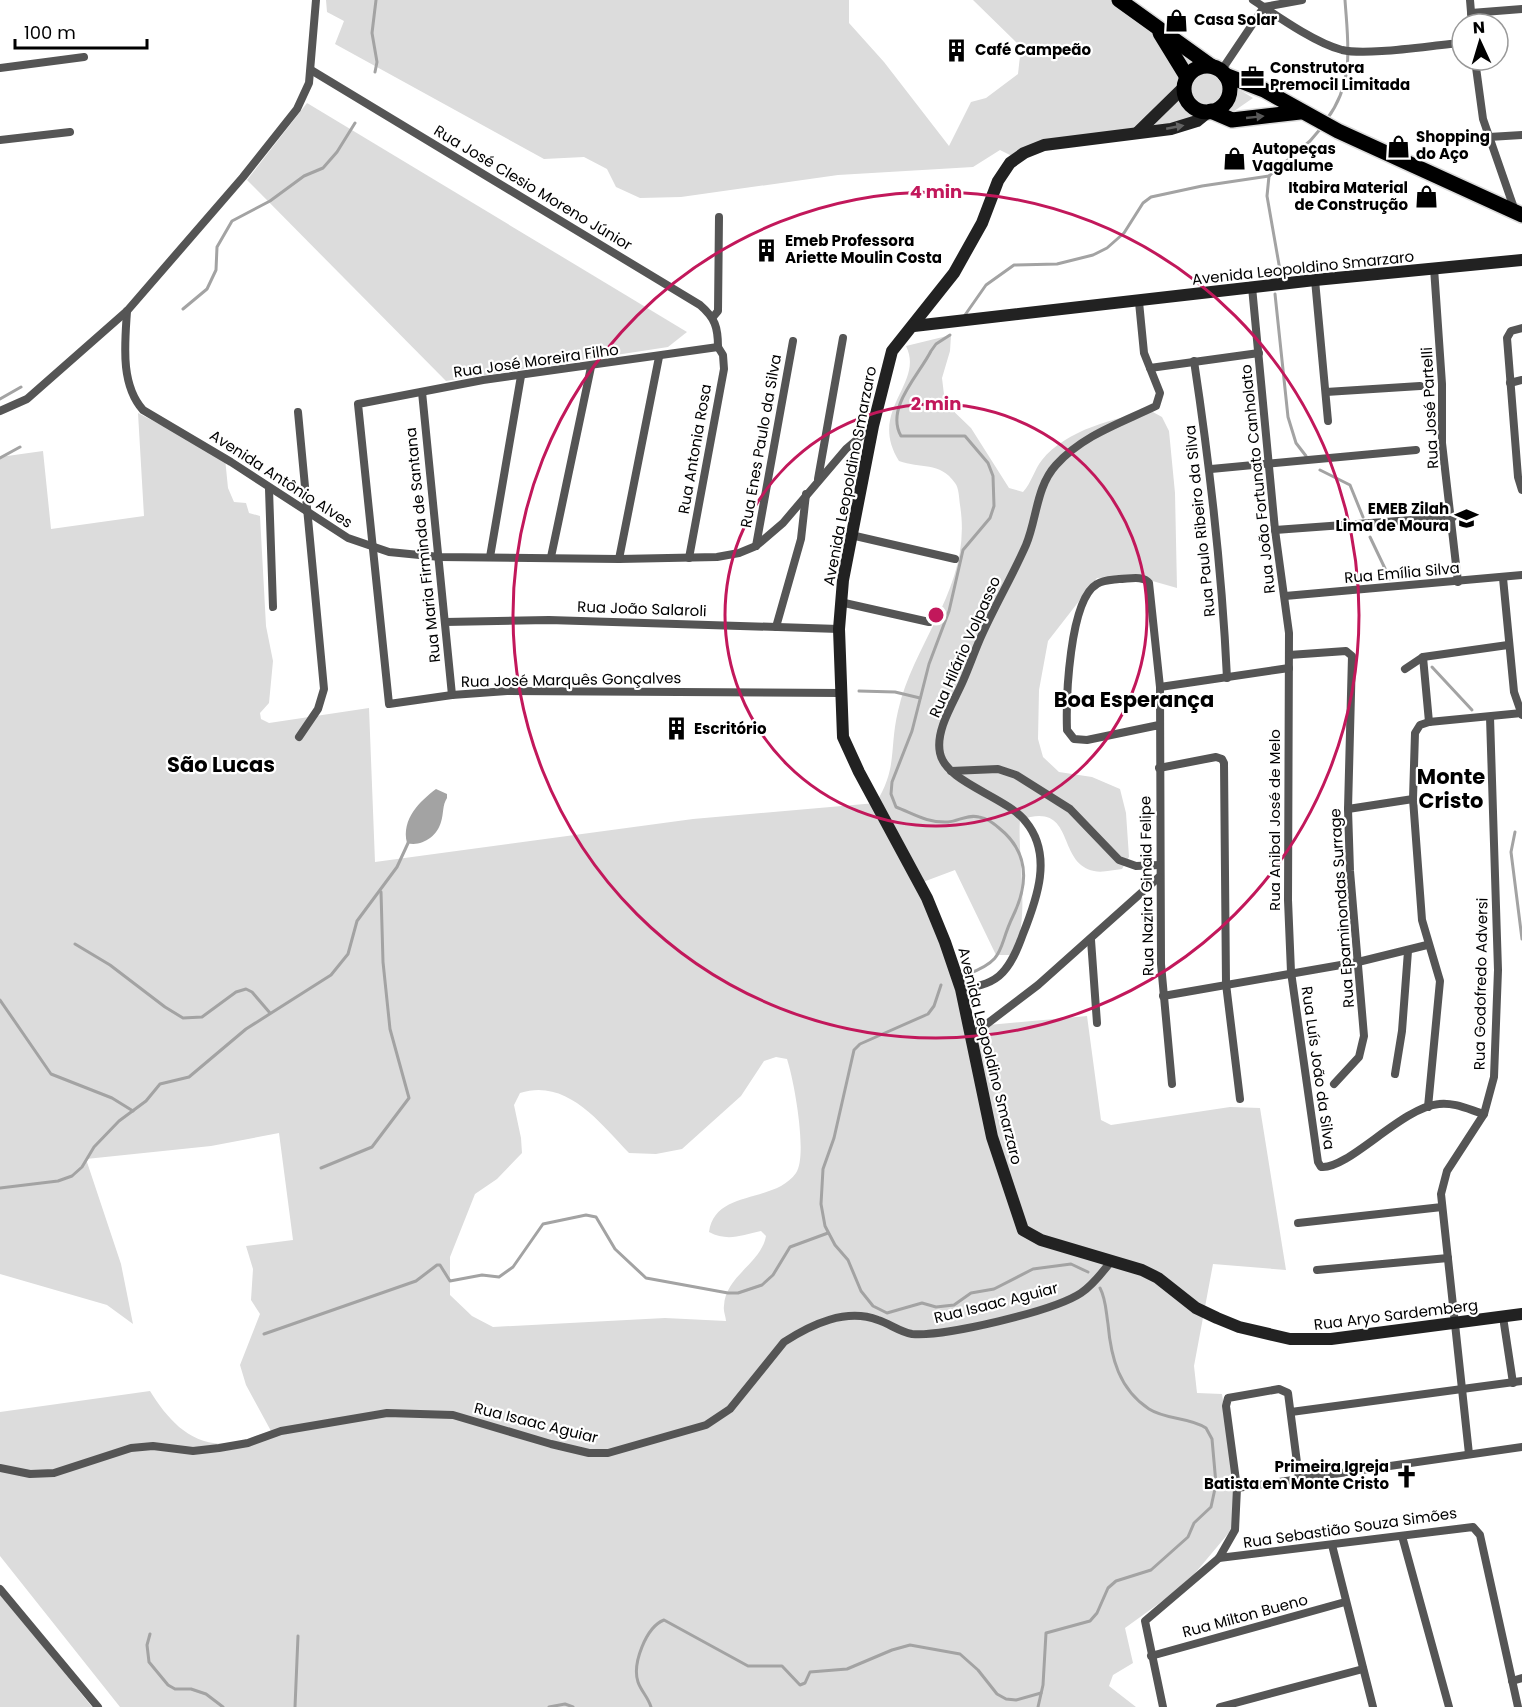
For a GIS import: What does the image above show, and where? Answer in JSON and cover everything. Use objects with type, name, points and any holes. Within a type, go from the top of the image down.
[{"type":"highway","points":[[1119,0],[1219,70],[1264,90],[1307,116],[1338,131],[1519,213]]},
{"type":"highway","points":[[1155,25],[1186,82],[1186,98],[1193,107],[1232,120],[1307,116]]},
{"type":"highway","points":[[1186,82],[1195,69],[1219,70]]},
{"type":"highway","points":[[1210,111],[1223,105],[1229,96],[1230,85],[1219,70]]},
{"type":"street","points":[[0,411],[27,399],[127,311],[243,177],[297,109],[305,95],[311,69],[316,0]]},
{"type":"street","points":[[1253,0],[1323,42],[1346,50],[1450,44]]},
{"type":"street","points":[[1219,70],[1264,7],[1302,0]]},
{"type":"street","points":[[1491,12],[1522,9]]},
{"type":"street","points":[[0,68],[84,57]]},
{"type":"street","name":"Rua José Clesio Moreno Júnior","points":[[311,69],[699,305],[713,317]]},
{"type":"street","points":[[1477,72],[1483,119],[1519,213]]},
{"type":"street","points":[[1138,132],[1186,82]]},
{"type":"street","points":[[914,326],[968,251],[998,181],[1010,163],[1024,153],[1044,146],[1185,125],[1197,121],[1210,111]]},
{"type":"street","points":[[0,140],[70,132]]},
{"type":"street","points":[[1489,137],[1522,135]]},
{"type":"street","points":[[718,347],[718,329],[713,317],[718,311],[719,217]]},
{"type":"street","name":"Avenida Leopoldino Smarzaro","points":[[1112,1260],[1041,1240],[1023,1230],[992,1137],[961,989],[937,920],[848,751],[842,730],[840,602],[873,426],[892,351],[914,326],[1315,280],[1522,260]]},
{"type":"street","name":"Rua José Partelli","points":[[1434,268],[1442,384],[1442,443],[1453,517],[1458,582]]},
{"type":"street","points":[[1315,280],[1328,422]]},
{"type":"street","name":"Rua João Fortunato Canholato","points":[[1252,287],[1275,530],[1284,596],[1289,668]]},
{"type":"street","name":"Rua Hilário Volpasso","points":[[951,771],[942,759],[939,741],[980,639],[1029,538],[1042,488],[1055,466],[1095,434],[1156,406],[1161,393],[1144,353],[1139,302]]},
{"type":"street","name":"Avenida Antônio Alves","points":[[127,311],[125,347],[128,378],[136,402],[143,410],[221,456],[348,538],[374,548],[406,555],[618,559],[717,557],[756,546],[783,523],[818,479],[846,449],[873,426]]},
{"type":"street","points":[[1518,328],[1507,338],[1510,382],[1519,432],[1518,477],[1522,490]]},
{"type":"street","points":[[818,479],[843,338]]},
{"type":"street","name":"Rua Enes Paulo da Silva","points":[[756,546],[793,341]]},
{"type":"street","name":"Rua José Moreira Filho","points":[[374,548],[358,404],[521,376],[718,347]]},
{"type":"street","name":"Rua Antonia Rosa","points":[[689,558],[724,369],[723,355],[718,347]]},
{"type":"street","points":[[1150,368],[1259,354]]},
{"type":"street","points":[[618,559],[659,357]]},
{"type":"street","name":"Rua Paulo Ribeiro da Silva","points":[[1194,361],[1211,469],[1220,549],[1227,678]]},
{"type":"street","points":[[551,556],[591,367]]},
{"type":"street","points":[[490,557],[521,376]]},
{"type":"street","points":[[1510,382],[1522,380]]},
{"type":"street","points":[[1326,393],[1420,386]]},
{"type":"street","name":"Rua Maria Firminda de Santana","points":[[422,392],[429,483],[440,557],[452,695]]},
{"type":"street","points":[[298,412],[310,515],[324,689],[318,709],[299,737]]},
{"type":"street","points":[[1211,469],[1270,466],[1416,450]]},
{"type":"street","points":[[269,489],[273,607]]},
{"type":"street","points":[[776,627],[801,539],[806,494]]},
{"type":"street","points":[[1275,530],[1453,517]]},
{"type":"street","points":[[851,535],[955,559]]},
{"type":"street","name":"Rua José Marquês Gonçalves","points":[[374,548],[388,704],[452,695],[507,691],[840,693]]},
{"type":"street","name":"Rua Emília Silva","points":[[1284,596],[1522,575]]},
{"type":"street","name":"Rua Nazira Ginaid Felipe","points":[[1159,725],[1087,740],[1074,739],[1067,730],[1067,678],[1075,633],[1087,596],[1097,584],[1107,580],[1141,578],[1148,580],[1160,687],[1159,877],[1163,996],[1172,1084]]},
{"type":"street","points":[[1484,1114],[1447,1104],[1428,1107],[1440,981],[1437,966],[1427,945],[1422,920],[1413,800],[1415,738],[1417,728],[1429,722],[1522,714],[1514,692],[1503,578]]},
{"type":"street","points":[[840,602],[928,622]]},
{"type":"street","name":"Rua João Salaroli","points":[[445,622],[549,620],[839,629]]},
{"type":"street","points":[[1405,669],[1424,657],[1508,645]]},
{"type":"street","name":"Rua Epaminondas Surrage","points":[[1289,655],[1346,651],[1352,656],[1348,809],[1350,871],[1364,1036],[1363,1048],[1359,1057],[1334,1084]]},
{"type":"street","points":[[1424,657],[1429,722]]},
{"type":"street","points":[[1160,687],[1289,668]]},
{"type":"street","name":"Rua Anibal José de Melo","points":[[1289,668],[1290,972]]},
{"type":"street","name":"Rua Godofredo Adversi","points":[[1469,1454],[1453,1324],[1442,1207],[1442,1184],[1447,1171],[1484,1114],[1495,1068],[1498,970],[1490,717]]},
{"type":"street","points":[[1159,768],[1216,757],[1222,759],[1224,763],[1226,984],[1240,1098]]},
{"type":"street","points":[[951,771],[998,770],[1016,775],[1070,808],[1119,860],[1136,866],[1159,865]]},
{"type":"street","points":[[951,771],[966,782],[1003,801],[1027,822],[1034,834],[1041,870],[1038,896],[1017,949],[1006,969],[993,981],[961,989]]},
{"type":"street","points":[[1348,809],[1413,800]]},
{"type":"street","points":[[971,1036],[1015,1004],[1091,940],[1159,877]]},
{"type":"street","points":[[1091,940],[1097,1023]]},
{"type":"street","points":[[1163,996],[1290,972],[1358,962],[1427,945]]},
{"type":"street","points":[[1395,1074],[1402,1031],[1408,951]]},
{"type":"street","name":"Rua Luís João da Silva","points":[[1290,972],[1316,1152],[1321,1167],[1339,1164],[1373,1138],[1428,1107]]},
{"type":"street","points":[[1298,1222],[1442,1207]]},
{"type":"street","points":[[1317,1270],[1448,1258]]},
{"type":"street","name":"Rua Aryo Sardemberg","points":[[1112,1260],[1158,1278],[1196,1308],[1217,1318],[1273,1336],[1323,1340],[1522,1314]]},
{"type":"street","name":"Rua Isaac Aguiar","points":[[0,1468],[30,1474],[54,1473],[131,1448],[153,1446],[193,1451],[219,1448],[248,1443],[281,1431],[387,1413],[453,1415],[551,1444],[589,1453],[608,1454],[706,1425],[730,1409],[784,1342],[841,1316],[854,1314],[868,1316],[912,1334],[954,1330],[1070,1299],[1090,1286],[1112,1260]]},
{"type":"street","points":[[1299,1478],[1291,1412],[1517,1382],[1503,1317]]},
{"type":"street","name":"Rua Sebastião Souza Simões","points":[[1151,1656],[1144,1626],[1150,1615],[1219,1558],[1235,1530],[1237,1488],[1226,1406],[1228,1398],[1279,1389],[1288,1393],[1291,1412]]},
{"type":"street","points":[[1237,1488],[1522,1448]]},
{"type":"street","name":"Rua Sebastião Souza Simões","points":[[1219,1558],[1466,1526],[1473,1527],[1480,1535],[1512,1681]]},
{"type":"street","points":[[1402,1536],[1449,1707]]},
{"type":"street","points":[[1332,1545],[1372,1707]]},
{"type":"street","points":[[0,1588],[98,1707]]},
{"type":"street","name":"Rua Milton Bueno","points":[[1151,1656],[1346,1602]]},
{"type":"street","points":[[1151,1656],[1163,1707]]},
{"type":"street","points":[[1220,1707],[1363,1670]]},
{"type":"street","points":[[1518,1707],[1512,1681],[1522,1678]]},
{"type":"shaded area","points":[[326,0],[849,0],[849,23],[884,62],[949,146],[971,102],[986,98],[1018,74],[1021,47],[973,0],[1110,0],[1191,60],[1253,98],[1224,118],[1162,127],[1014,157],[1000,150],[973,167],[838,175],[681,197],[640,198],[616,187],[607,169],[584,157],[544,159],[335,44],[344,21],[327,12]]},
{"type":"shaded area","points":[[307,103],[687,332],[668,347],[446,381],[247,180]]},
{"type":"shaded area","points":[[951,335],[950,351],[942,378],[945,403],[971,428],[1009,488],[1023,492],[1039,464],[1052,450],[1064,441],[1092,427],[1151,411],[1162,417],[1169,431],[1175,493],[1177,588],[1135,576],[1097,578],[1048,641],[1039,690],[1038,739],[1043,757],[1059,772],[1092,777],[1120,789],[1126,813],[1129,857],[1122,869],[1094,871],[1082,866],[1074,857],[1058,825],[1050,818],[1038,816],[1020,820],[1021,927],[1011,955],[996,955],[955,870],[923,882],[967,1027],[1087,1016],[1101,1120],[1111,1125],[1230,1107],[1260,1108],[1286,1270],[1213,1264],[1194,1366],[1197,1393],[1222,1394],[1235,1479],[1232,1529],[1186,1584],[1125,1628],[1133,1663],[1113,1675],[1109,1686],[1136,1707],[120,1707],[0,1556],[0,1412],[150,1391],[179,1427],[198,1439],[227,1444],[271,1431],[246,1385],[240,1365],[260,1314],[251,1300],[253,1269],[246,1246],[293,1240],[279,1133],[211,1146],[86,1159],[121,1264],[133,1324],[107,1305],[0,1274],[0,457],[43,451],[51,529],[144,516],[138,413],[225,458],[228,488],[234,502],[246,503],[249,513],[260,516],[266,626],[273,661],[269,703],[260,713],[261,719],[269,723],[369,708],[375,862],[693,819],[876,803],[890,768],[895,724],[906,685],[951,587],[962,534],[959,496],[955,483],[943,471],[936,468],[899,461],[891,443],[889,427],[892,412],[908,373],[910,360],[906,346]],"holes":[[[776,1057],[787,1059],[796,1100],[800,1135],[801,1151],[796,1173],[786,1183],[774,1189],[722,1209],[714,1218],[709,1232],[729,1237],[761,1231],[766,1236],[757,1255],[730,1286],[724,1308],[726,1321],[665,1318],[493,1327],[472,1316],[450,1295],[450,1257],[475,1194],[497,1179],[522,1153],[514,1105],[520,1093],[537,1090],[567,1097],[594,1117],[629,1153],[656,1154],[682,1149],[741,1096],[764,1061]]]},
{"type":"shaded area","points":[[436,789],[447,794],[439,827],[428,840],[418,844],[407,843],[409,819],[418,805]]},
{"type":"shaded area","points":[[0,1593],[92,1707],[0,1707]]},
{"type":"waterway","points":[[375,72],[377,62],[372,33],[376,0]]},
{"type":"waterway","points":[[1327,119],[1336,105],[1346,76],[1348,47],[1345,0]]},
{"type":"waterway","points":[[183,309],[207,289],[216,270],[217,247],[232,221],[270,201],[304,176],[323,168],[337,152],[355,123]]},
{"type":"waterway","points":[[965,315],[986,285],[1014,265],[1057,264],[1093,255],[1107,248],[1124,233],[1143,203],[1151,197],[1202,186],[1269,176],[1310,141],[1322,127]]},
{"type":"waterway","points":[[1269,176],[1267,196],[1281,276]]},
{"type":"waterway","points":[[1275,294],[1288,417],[1296,443],[1306,456]]},
{"type":"waterway","points":[[950,335],[936,344],[906,392],[900,403],[897,425],[901,436],[965,436],[988,463],[993,476],[994,506],[990,518],[963,550],[949,611],[929,664],[912,731],[892,782],[891,794],[896,807],[927,820],[948,822],[975,816],[987,820],[1009,837],[1021,858],[1024,880],[1022,892],[999,952],[989,963],[968,974]]},
{"type":"waterway","points":[[0,399],[21,387]]},
{"type":"waterway","points":[[0,458],[20,447]]},
{"type":"waterway","points":[[1320,470],[1350,485],[1363,517]]},
{"type":"waterway","points":[[1370,537],[1390,579]]},
{"type":"waterway","points":[[1432,667],[1472,710]]},
{"type":"waterway","points":[[859,691],[895,692],[920,698]]},
{"type":"waterway","points":[[1515,832],[1511,852],[1522,939]]},
{"type":"waterway","points":[[0,1188],[58,1181],[72,1176],[82,1167],[94,1147],[119,1121],[146,1101],[160,1084],[189,1077],[246,1029],[331,975],[348,954],[357,921],[397,867],[409,841]]},
{"type":"waterway","points":[[321,1168],[372,1147],[409,1098],[390,1029],[383,962],[381,892]]},
{"type":"waterway","points":[[75,944],[110,965],[183,1018],[202,1017],[236,992],[246,989],[252,992],[270,1013]]},
{"type":"waterway","points":[[941,985],[934,1006],[928,1014],[860,1044],[854,1050],[834,1138],[823,1169],[821,1204],[825,1226],[835,1245],[848,1260],[861,1291],[873,1306],[887,1313],[922,1303],[936,1307],[954,1305],[971,1293],[994,1289],[1033,1269],[1071,1264],[1088,1272]]},
{"type":"waterway","points":[[0,1000],[51,1074],[112,1098],[133,1111]]},
{"type":"waterway","points":[[264,1334],[416,1281],[437,1265],[440,1265],[450,1281],[482,1275],[499,1277],[513,1267],[543,1224],[586,1215],[596,1217],[615,1249],[646,1278],[728,1293],[738,1293],[762,1285],[773,1275],[790,1247],[828,1233]]},
{"type":"waterway","points":[[1038,1707],[1043,1685],[1046,1633],[1090,1621],[1097,1613],[1108,1588],[1116,1581],[1151,1570],[1188,1537],[1194,1523],[1211,1507],[1216,1484],[1212,1439],[1206,1428],[1200,1424],[1156,1413],[1149,1409],[1130,1392],[1118,1372],[1111,1349],[1105,1301],[1100,1288]]},
{"type":"waterway","points":[[651,1707],[638,1682],[637,1666],[646,1638],[657,1624],[664,1620],[748,1666],[782,1666],[800,1685],[805,1683],[810,1672],[847,1669],[910,1645],[960,1654],[978,1670],[997,1694],[1006,1699],[1016,1700],[1041,1693]]},
{"type":"waterway","points":[[150,1634],[147,1645],[149,1662],[168,1685],[175,1689],[191,1689],[206,1694],[223,1707]]},
{"type":"waterway","points":[[295,1707],[298,1636]]},
{"type":"waterway","points":[[549,1707],[565,1704],[573,1707]]},
{"type":"place","name":"Casa Solar","points":[[1176,20]]},
{"type":"place","name":"Café Campeão","points":[[957,50]]},
{"type":"place","name":"Construtora Premocil Limitada","points":[[1252,77]]},
{"type":"place","name":"Shopping do Aço","points":[[1398,146]]},
{"type":"place","name":"Autopeças Vagalume","points":[[1234,158]]},
{"type":"place","name":"Itabira Material de Construção","points":[[1426,197]]},
{"type":"place","name":"Emeb Professora Ariette Moulin Costa","points":[[767,250]]},
{"type":"place","name":"EMEB Zilah Lima de Moura","points":[[1467,518]]},
{"type":"place","name":"Escritório","points":[[676,729]]},
{"type":"place","name":"Primeira Igreja Batista em Monte Cristo","points":[[1407,1476]]},
{"type":"district","name":"Boa Esperança","points":[[1134,700]]},
{"type":"district","name":"São Lucas","points":[[221,765]]},
{"type":"district","name":"Monte Cristo","points":[[1451,789]]}]
